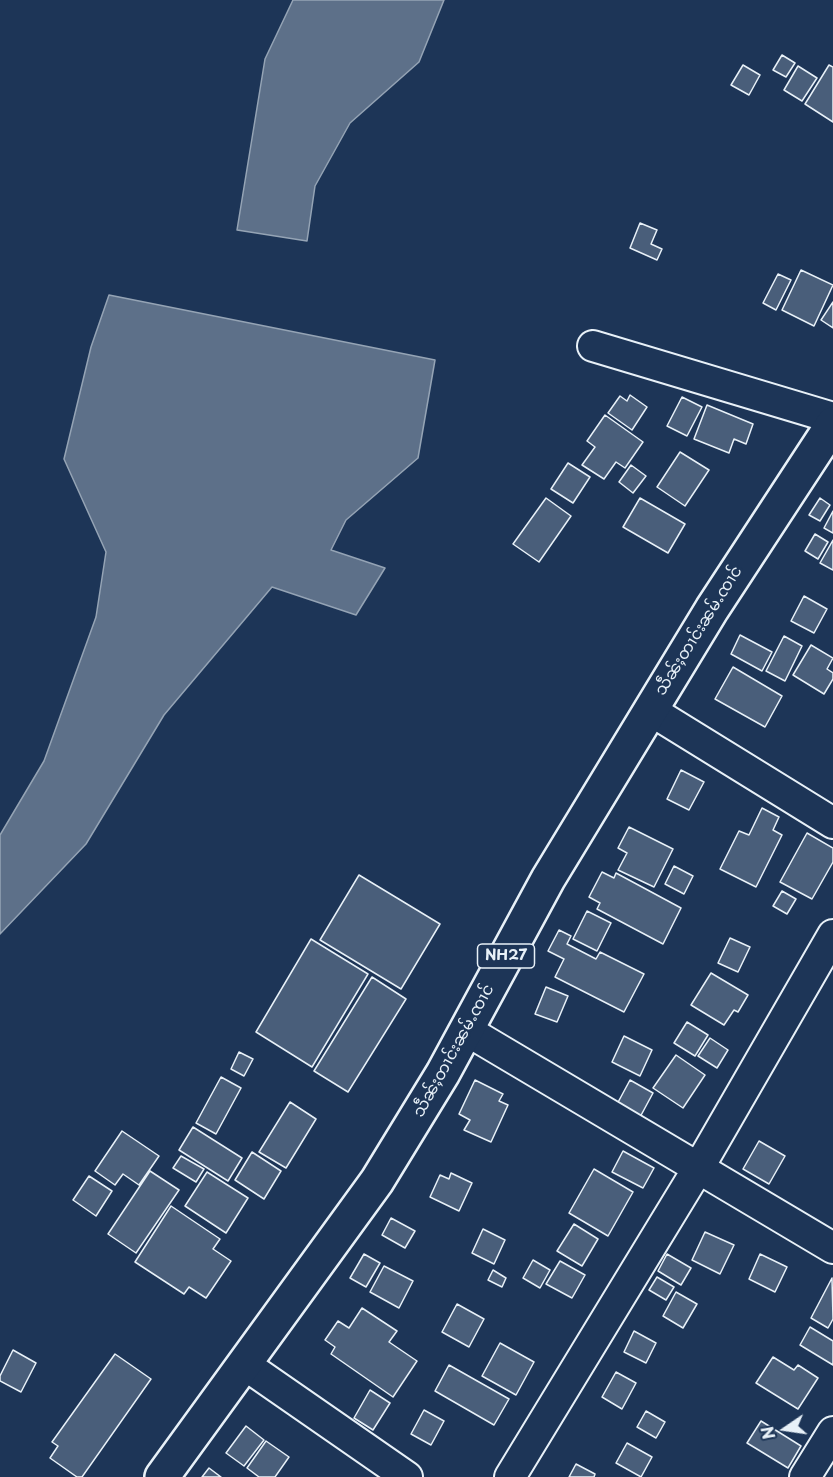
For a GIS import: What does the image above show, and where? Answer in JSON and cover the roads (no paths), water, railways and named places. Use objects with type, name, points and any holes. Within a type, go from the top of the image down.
[{"type":"highway","name":"သဵၼ်ႈတၢင်းၼမ်ႉၸၢင်","points":[[162,1477],[377,1181],[466,1030],[548,879],[712,609],[833,424]]},
{"type":"street","points":[[593,346],[833,418]]},
{"type":"street","points":[[650,710],[833,823]]},
{"type":"street","points":[[510,1477],[699,1167],[833,935]]},
{"type":"street","points":[[466,1030],[833,1248]]},
{"type":"street","points":[[244,1364],[407,1477]]},
{"type":"street","points":[[805,1477],[833,1432]]},
{"type":"water","points":[[293,0],[444,0],[419,62],[350,123],[315,186],[307,241],[237,230],[265,59]]},
{"type":"water","points":[[109,295],[435,360],[418,458],[346,520],[331,550],[385,568],[356,615],[272,587],[164,715],[86,844],[0,934],[0,835],[44,761],[96,617],[106,552],[64,459],[91,347]]}]
